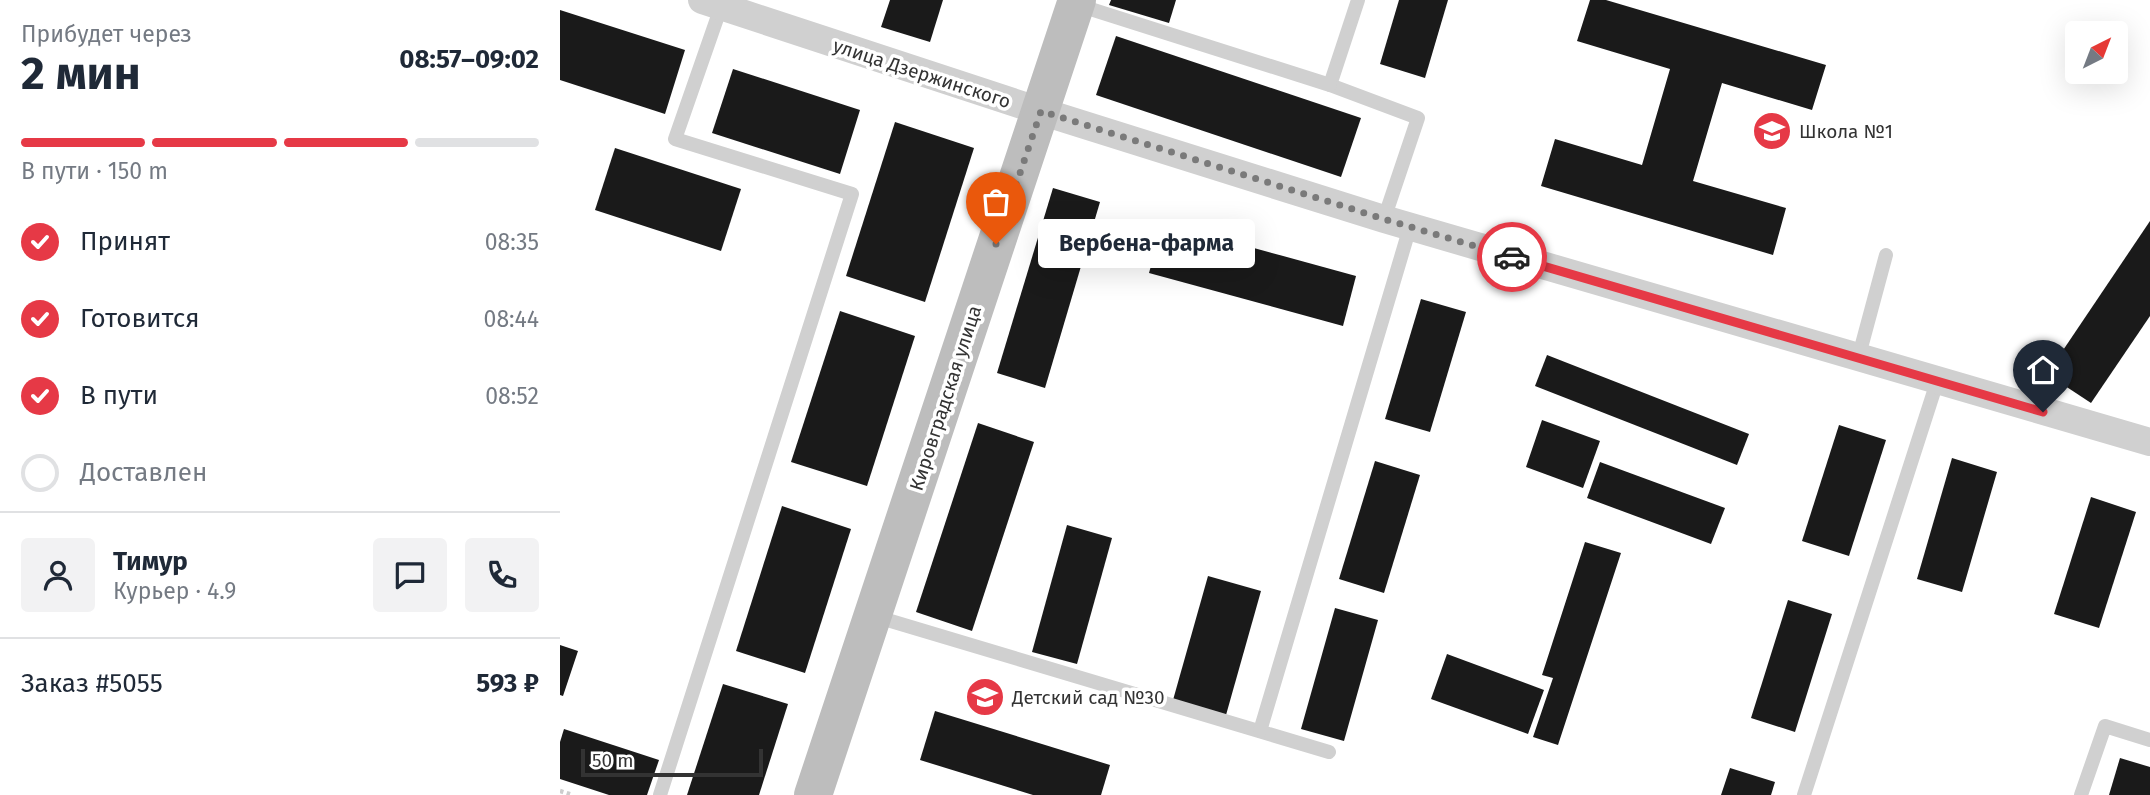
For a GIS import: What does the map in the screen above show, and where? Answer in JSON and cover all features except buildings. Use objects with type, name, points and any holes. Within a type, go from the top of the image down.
[{"type":"street","name":"Кировградская улица","points":[[813,795],[1077,2]]},
{"type":"street","name":"улица Дзержинского","points":[[712,3],[1041,111],[1397,223],[2150,442]]},
{"type":"lane","points":[[1330,85],[1358,0]]},
{"type":"lane","points":[[1077,2],[1330,85],[1418,118],[1397,223],[1260,731]]},
{"type":"lane","points":[[660,795],[852,194],[675,139],[712,3]]},
{"type":"lane","points":[[1858,359],[1886,255]]},
{"type":"lane","points":[[1804,795],[1937,382]]},
{"type":"lane","points":[[873,616],[1329,752]]},
{"type":"lane","points":[[2081,795],[2105,726],[2150,740]]},
{"type":"path","points":[[560,791],[573,795]]},
{"type":"way so far","points":[[996,244],[1041,111],[1512,257]]},
{"type":"place","name":"Школа №1","points":[[1772,131]]},
{"type":"place","name":"Вербена-фарма","points":[[996,244]]},
{"type":"place","name":"Детский сад №30","points":[[985,697]]},
{"type":"route","points":[[1512,257],[2043,412]]}]
